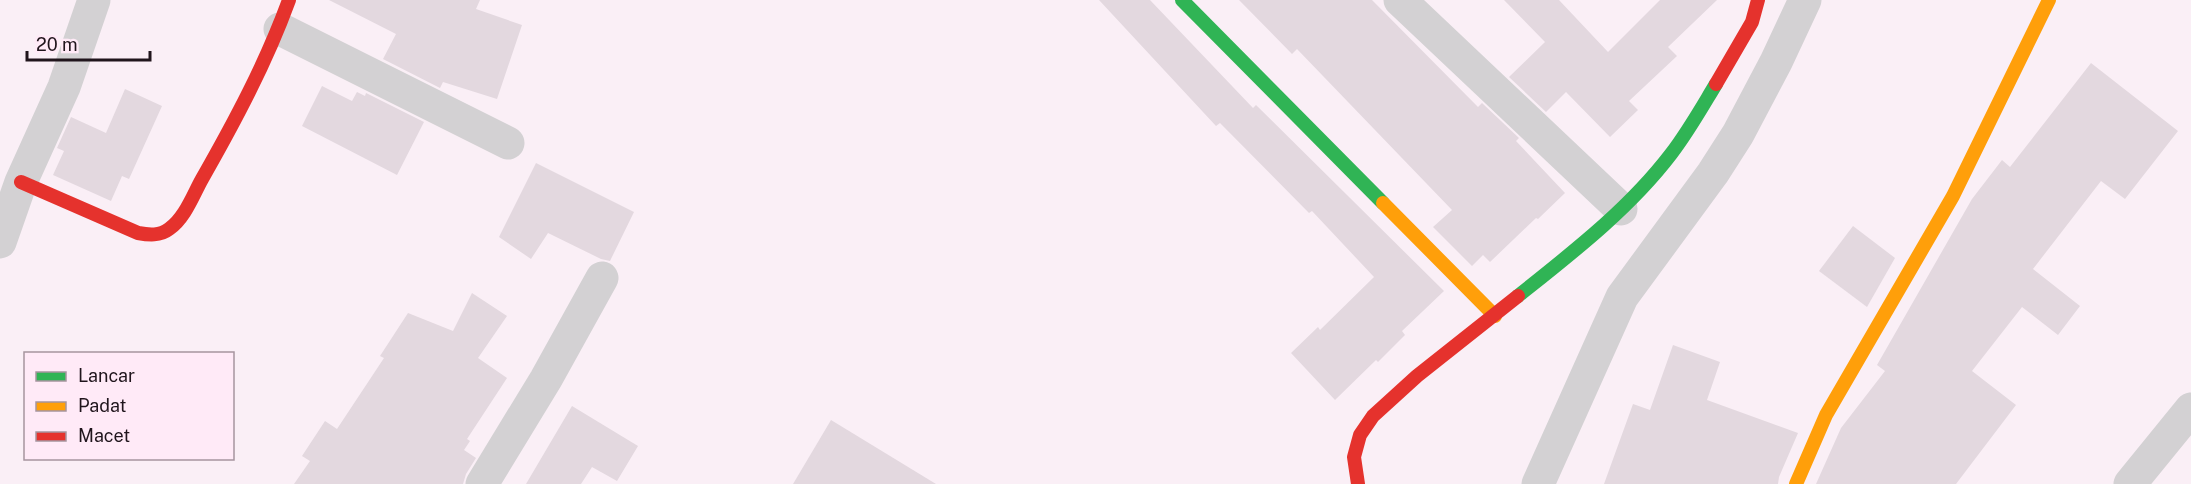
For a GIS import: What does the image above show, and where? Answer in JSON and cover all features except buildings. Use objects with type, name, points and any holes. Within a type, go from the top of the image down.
[{"type":"street","points":[[0,242],[21,182],[64,87],[94,0]]},
{"type":"street","points":[[1182,0],[1495,316]]},
{"type":"street","points":[[1400,0],[1621,208]]},
{"type":"street","points":[[1358,484],[1354,457],[1360,435],[1373,416],[1417,376],[1578,248],[1621,208],[1671,154],[1752,22],[1758,0]]},
{"type":"street","points":[[1538,484],[1622,297],[1713,173],[1738,134],[1805,0]]},
{"type":"street","points":[[1796,484],[1827,415],[1953,196],[2049,0]]},
{"type":"street","points":[[21,182],[138,232],[157,236],[172,229],[182,215],[256,79],[284,14],[508,143]]},
{"type":"street","points":[[482,484],[546,379],[602,278]]},
{"type":"street","points":[[2130,484],[2191,409]]},
{"type":"traffic: fast","points":[[1182,0],[1383,203]]},
{"type":"traffic: fast","points":[[1518,296],[1599,230],[1655,174],[1677,146],[1716,84]]},
{"type":"traffic: slow","points":[[1796,484],[1826,415],[1953,196],[2049,0]]},
{"type":"traffic: slow","points":[[1383,203],[1495,316]]},
{"type":"traffic: jam","points":[[21,182],[138,233],[162,233],[169,229],[180,219],[188,206],[238,113],[260,69],[289,0]]},
{"type":"traffic: jam","points":[[1716,84],[1752,22],[1758,0]]},
{"type":"traffic: jam","points":[[1358,484],[1354,457],[1360,435],[1373,416],[1417,376],[1518,296]]}]
